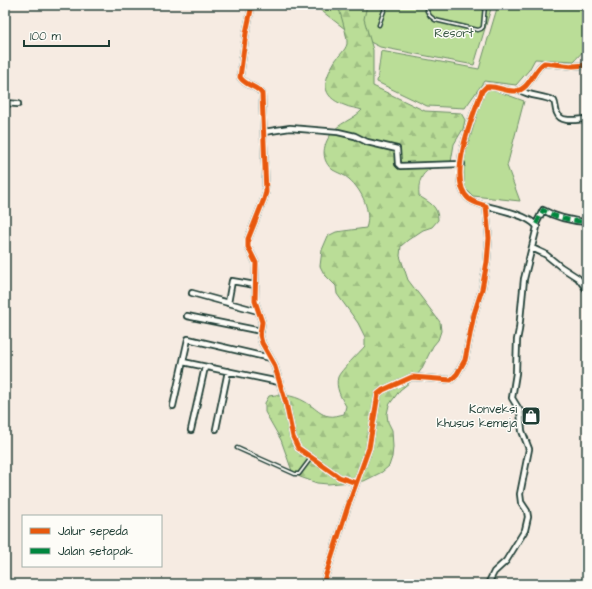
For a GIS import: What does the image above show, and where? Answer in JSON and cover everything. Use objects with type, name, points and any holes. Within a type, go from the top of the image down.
[{"type":"street","points":[[252,5],[246,33],[240,77],[243,81],[262,92],[266,192],[248,239],[248,247],[256,263],[255,301],[262,322],[262,343],[274,364],[296,443],[311,458],[339,476],[356,483]]},
{"type":"street","points":[[536,224],[523,217],[473,202],[464,193],[461,184],[464,143],[484,88],[491,86],[513,91],[520,90],[532,79],[544,63],[573,66],[587,65]]},
{"type":"street","points":[[520,90],[554,101],[557,114],[561,119],[587,119]]},
{"type":"street","points":[[5,103],[18,104]]},
{"type":"street","points":[[264,132],[290,128],[338,132],[355,136],[367,142],[397,149],[398,164],[400,166],[462,164]]},
{"type":"street","points":[[323,584],[371,441],[378,394],[383,390],[412,377],[451,380],[456,377],[463,364],[474,314],[482,289],[487,262],[489,238],[486,206]]},
{"type":"street","points":[[488,584],[494,572],[506,561],[525,530],[528,517],[527,511],[520,500],[520,494],[529,449],[522,433],[520,411],[512,398],[516,373],[516,340],[520,327],[523,286],[537,231],[536,224],[543,210],[556,217],[572,221],[587,222]]},
{"type":"street","points":[[532,248],[545,254],[578,278],[587,290]]},
{"type":"street","points":[[228,303],[232,281],[255,286]]},
{"type":"street","points":[[192,293],[258,311]]},
{"type":"street","points":[[187,316],[261,331]]},
{"type":"street","points":[[173,406],[188,339],[270,358]]},
{"type":"street","points":[[183,362],[279,382]]},
{"type":"street","points":[[191,430],[205,367]]},
{"type":"street","points":[[216,429],[228,372]]},
{"type":"lane","points":[[379,25],[386,5]]},
{"type":"lane","points":[[428,5],[426,9],[428,14],[435,20],[480,30],[483,27],[485,5]]},
{"type":"lane","points":[[237,448],[295,474],[299,474],[311,458]]},
{"type":"green space","name":"Resort","points":[[314,5],[492,5],[474,65],[380,47],[345,29]]},
{"type":"green space","points":[[338,5],[367,5],[364,19],[373,50],[373,86],[425,111],[461,113],[465,120],[463,129],[454,144],[451,162],[431,168],[426,172],[420,181],[419,196],[435,208],[438,215],[438,220],[432,227],[423,230],[401,246],[400,256],[408,280],[440,322],[441,331],[438,340],[433,346],[421,370],[414,379],[400,390],[389,405],[387,414],[388,422],[392,430],[393,447],[389,466],[382,472],[364,481],[328,484],[317,483],[300,477],[292,471],[281,440],[265,412],[265,403],[269,396],[285,395],[300,399],[326,415],[333,416],[344,414],[346,406],[340,396],[337,385],[338,377],[365,346],[365,337],[358,323],[337,294],[336,286],[324,274],[320,266],[322,250],[328,236],[336,232],[366,228],[368,222],[367,208],[362,195],[354,184],[329,166],[326,162],[324,153],[326,143],[334,130],[362,110],[346,106],[336,101],[327,92],[326,81],[328,75],[335,61],[345,49],[347,44]]},
{"type":"green space","points":[[498,5],[587,5],[587,47],[574,61],[535,59],[529,70],[516,85],[484,81],[465,108],[427,106],[377,82],[381,51],[479,69]]},
{"type":"green space","points":[[494,90],[524,101],[507,166],[520,201],[473,196],[464,187],[464,158],[484,91]]},
{"type":"marked path","points":[[536,224],[543,210],[564,219],[587,222]]},
{"type":"cycle path","points":[[252,5],[246,33],[240,77],[242,80],[258,89],[262,94],[266,192],[248,239],[248,247],[256,263],[255,301],[262,322],[260,335],[262,343],[274,364],[286,403],[293,437],[298,448],[339,477],[356,483]]},
{"type":"cycle path","points":[[323,584],[348,506],[369,448],[378,394],[383,390],[412,377],[451,380],[457,374],[465,360],[474,314],[482,289],[487,262],[489,238],[486,206],[469,199],[463,190],[460,177],[461,163],[468,130],[482,91],[486,87],[508,91],[520,90],[528,84],[540,66],[544,63],[573,66],[587,65]]},
{"type":"place","name":"Konveksi khusus kemeja","points":[[531,416]]}]
